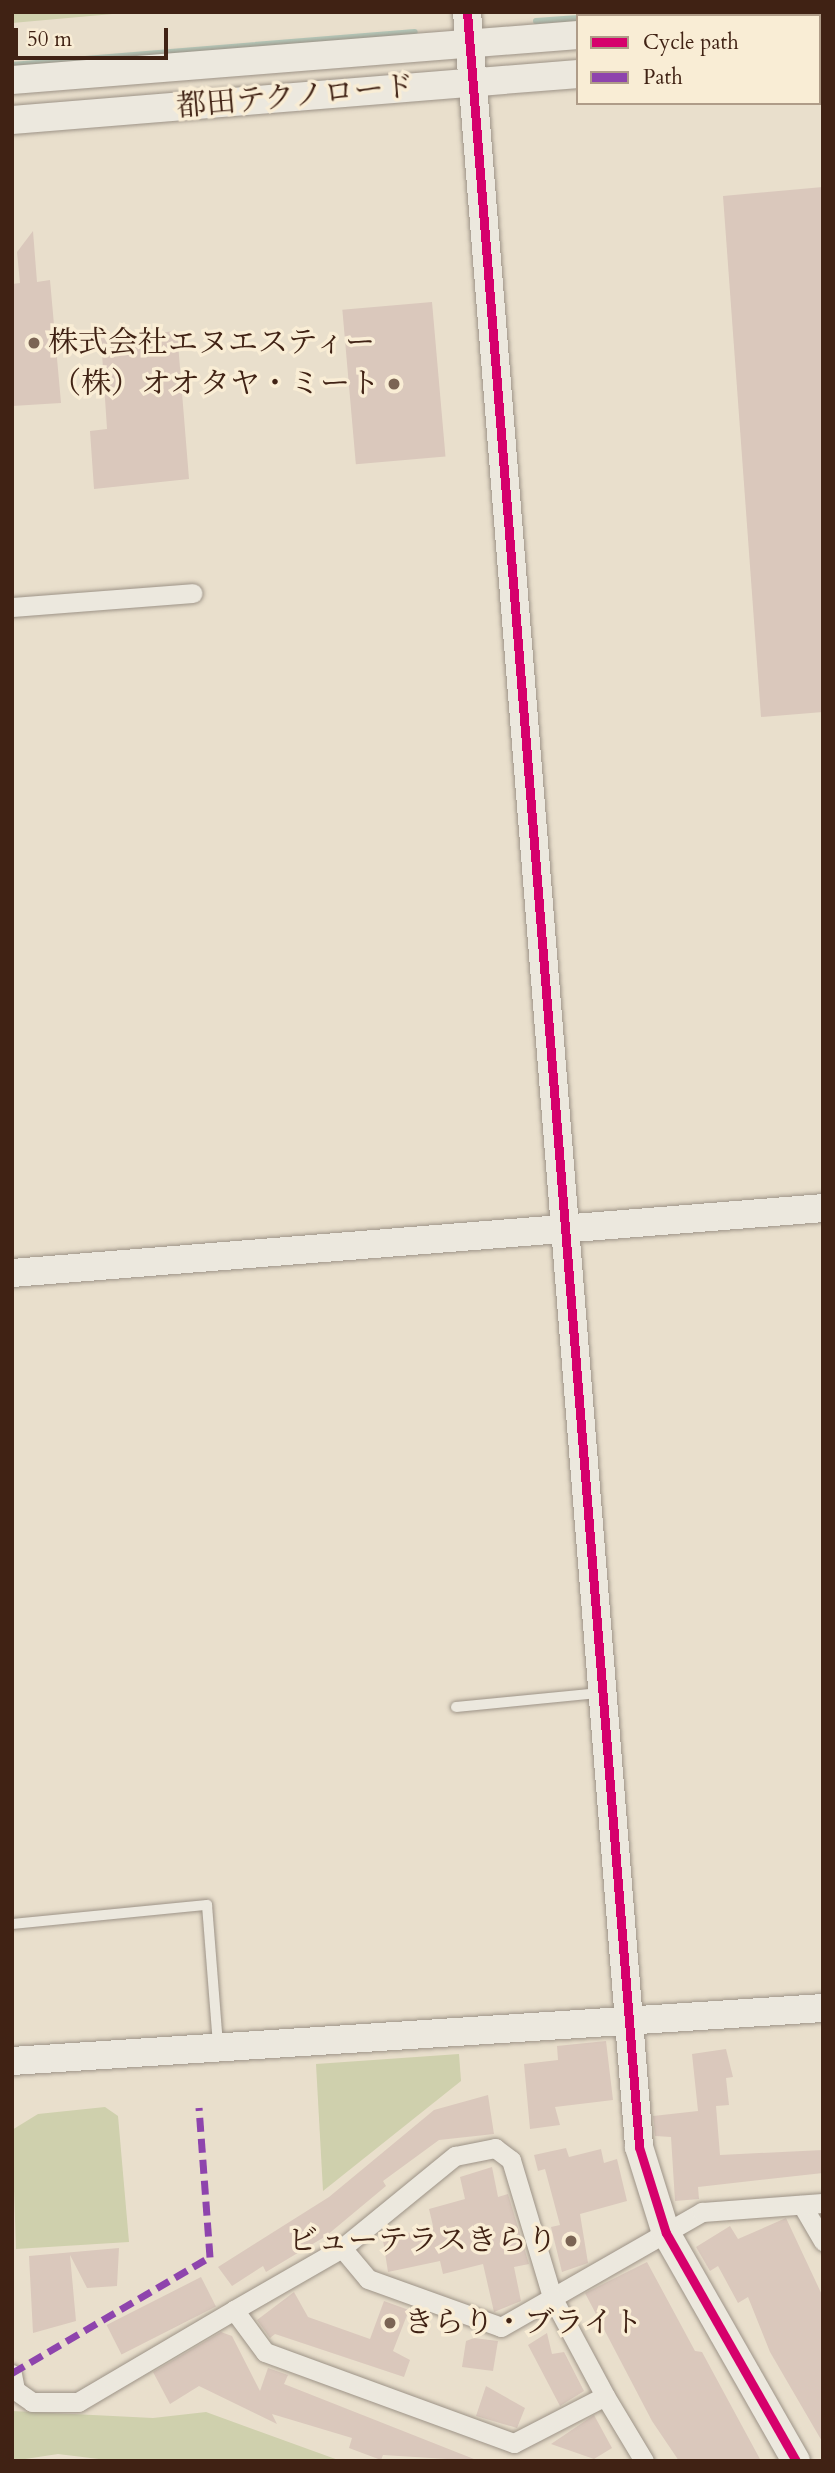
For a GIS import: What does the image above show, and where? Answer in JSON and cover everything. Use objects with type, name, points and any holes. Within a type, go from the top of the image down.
[{"type":"street","points":[[467,12],[560,1230],[639,2147],[666,2233],[796,2461]]},
{"type":"street","name":"都田テクノロード","points":[[12,80],[470,41],[576,35]]},
{"type":"street","name":"都田テクノロード","points":[[12,120],[576,74]]},
{"type":"street","points":[[12,607],[192,593]]},
{"type":"street","points":[[12,1273],[823,1208]]},
{"type":"street","points":[[12,2061],[823,2008]]},
{"type":"street","points":[[12,2374],[15,2390],[32,2402],[78,2402],[342,2248],[455,2156],[495,2148],[511,2160],[552,2297],[644,2461]]},
{"type":"street","points":[[342,2248],[368,2279],[496,2326],[705,2211],[823,2203]]},
{"type":"street","points":[[802,2205],[823,2241]]},
{"type":"street","points":[[234,2310],[265,2351],[514,2443],[606,2396]]},
{"type":"lane","points":[[456,1707],[601,1693]]},
{"type":"lane","points":[[12,1924],[207,1905],[218,2048]]},
{"type":"green space","points":[[12,12],[135,12],[12,23]]},
{"type":"green space","points":[[459,2054],[461,2081],[323,2191],[316,2064]]},
{"type":"green space","points":[[105,2107],[118,2116],[129,2242],[16,2249],[12,2130],[38,2114]]},
{"type":"green space","points":[[12,2411],[153,2418],[206,2412],[341,2461],[115,2461],[58,2454],[12,2461]]},
{"type":"building","points":[[823,187],[823,712],[761,717],[723,196]]},
{"type":"building","name":"株式会社エヌエスティー","points":[[33,231],[37,282],[50,280],[61,403],[12,406],[12,284],[20,283],[17,252]]},
{"type":"building","name":"（株）オオタヤ・ミート","points":[[432,302],[446,456],[356,464],[342,310]]},
{"type":"building","points":[[177,331],[189,479],[94,489],[90,431],[107,429],[101,338]]},
{"type":"building","points":[[606,2041],[613,2100],[555,2107],[560,2125],[530,2129],[524,2064],[558,2060],[557,2046]]},
{"type":"building","points":[[726,2049],[733,2077],[726,2078],[729,2105],[716,2106],[720,2155],[823,2150],[823,2173],[698,2187],[699,2199],[675,2201],[671,2137],[655,2136],[653,2116],[698,2111],[692,2054]]},
{"type":"building","points":[[488,2095],[494,2134],[439,2140],[383,2181],[386,2186],[326,2236],[266,2272],[263,2266],[232,2286],[218,2267],[329,2197],[434,2110]]},
{"type":"building","points":[[566,2148],[569,2157],[601,2149],[604,2163],[617,2159],[627,2201],[580,2214],[588,2263],[562,2272],[551,2227],[560,2225],[545,2169],[538,2171],[534,2155]]},
{"type":"building","points":[[492,2167],[498,2197],[508,2194],[529,2264],[514,2267],[521,2301],[494,2312],[483,2264],[443,2274],[440,2261],[388,2272],[383,2240],[433,2226],[429,2209],[465,2199],[460,2177]]},
{"type":"building","points":[[786,2218],[823,2297],[823,2443],[770,2352],[748,2297],[738,2303],[718,2266],[710,2271],[696,2247],[730,2226],[738,2239]]},
{"type":"building","points":[[119,2248],[117,2286],[87,2288],[70,2255],[76,2321],[33,2333],[29,2256]]},
{"type":"building","points":[[647,2262],[695,2351],[702,2352],[761,2461],[679,2461],[652,2421],[585,2293]]},
{"type":"building","points":[[201,2277],[216,2306],[122,2355],[107,2325]]},
{"type":"building","points":[[294,2292],[308,2317],[370,2339],[384,2301],[409,2310],[393,2351],[410,2360],[404,2377],[275,2334],[270,2338],[257,2320]]},
{"type":"building","points":[[221,2332],[232,2336],[260,2391],[268,2368],[288,2375],[284,2384],[479,2461],[383,2455],[381,2460],[349,2448],[352,2438],[272,2414],[277,2424],[199,2386],[170,2404],[153,2372]]},
{"type":"building","points":[[547,2333],[552,2354],[564,2352],[584,2391],[560,2406],[528,2345]]},
{"type":"building","points":[[474,2338],[498,2341],[493,2371],[462,2367],[466,2341]]},
{"type":"building","points":[[486,2386],[525,2408],[517,2428],[476,2416]]},
{"type":"building","points":[[594,2415],[612,2448],[594,2459],[551,2444]]},
{"type":"waterway","points":[[630,14],[653,12]]},
{"type":"waterway","points":[[536,21],[576,18]]},
{"type":"waterway","points":[[12,65],[415,32]]},
{"type":"marked path","points":[[12,2373],[210,2257],[199,2107]]},
{"type":"cycle path","points":[[467,12],[639,2147],[666,2233],[796,2461]]},
{"type":"place","name":"株式会社エヌエスティー","points":[[34,343]]},
{"type":"place","name":"（株）オオタヤ・ミート","points":[[394,384]]},
{"type":"place","name":"ビューテラスきらり","points":[[571,2241]]},
{"type":"place","name":"きらり・ブライト","points":[[390,2323]]}]
